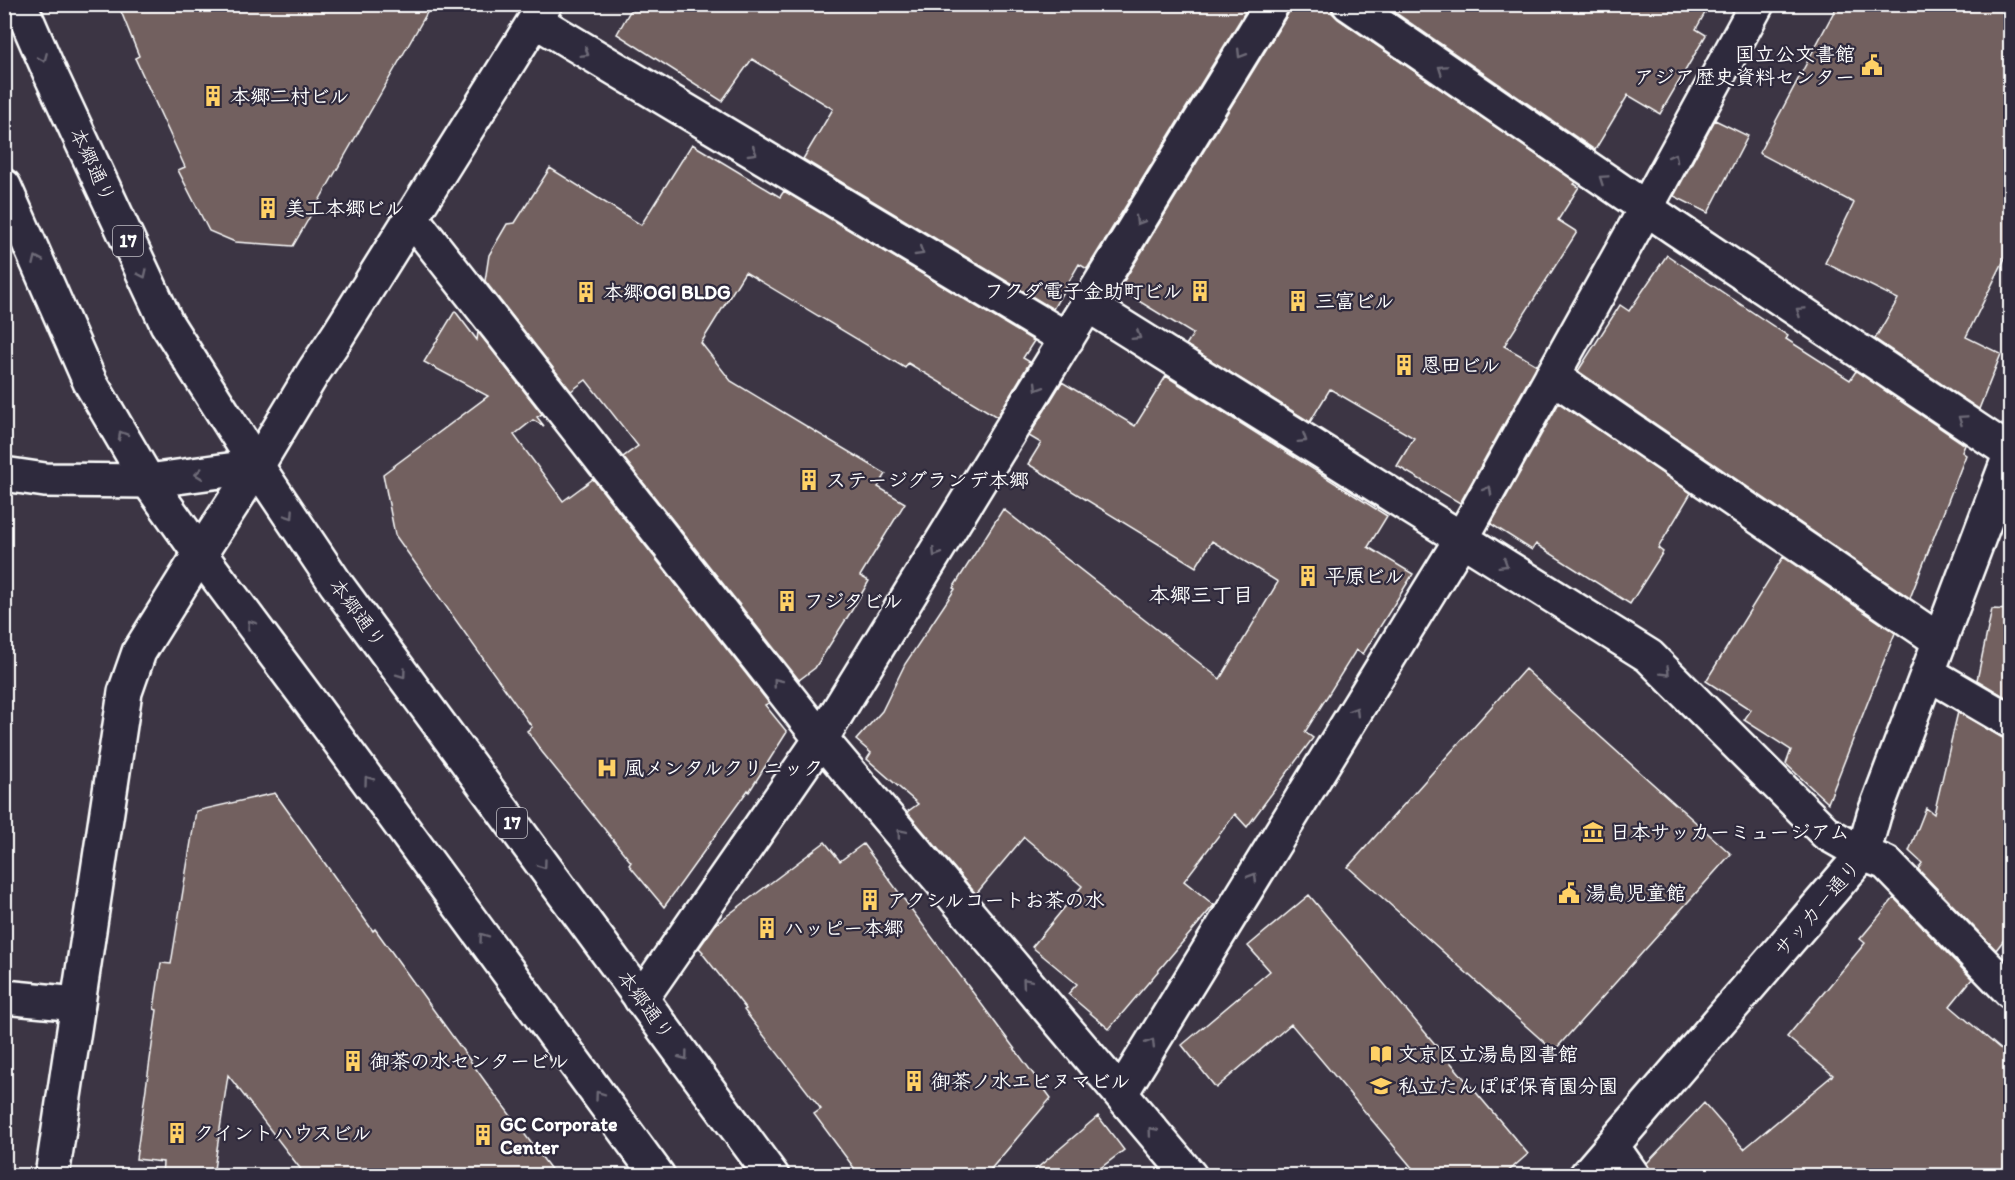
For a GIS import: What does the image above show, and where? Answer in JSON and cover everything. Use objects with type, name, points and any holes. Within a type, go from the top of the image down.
[{"type":"main road","name":"本郷通り","points":[[20,4],[54,83],[167,324],[257,466],[336,584],[772,1176]]},
{"type":"main road","points":[[641,999],[821,739],[1272,4]]},
{"type":"main road","points":[[1349,4],[2010,454]]},
{"type":"main road","points":[[1121,1093],[1462,538],[1646,208],[1756,4]]},
{"type":"main road","points":[[52,1176],[125,692],[139,652],[541,13],[589,55],[1067,339]]},
{"type":"main road","points":[[4,186],[90,382],[148,481],[658,1176]]},
{"type":"main road","points":[[411,217],[821,739],[1190,1176]]},
{"type":"main road","points":[[1088,305],[1649,656],[1826,833],[1863,854],[1886,863],[2010,991]]},
{"type":"main road","points":[[1552,376],[1940,641]]},
{"type":"main road","name":"サッカー通り","points":[[1586,1176],[1863,854],[1874,814],[2010,454]]},
{"type":"main road","points":[[4,474],[45,480],[148,481],[257,466]]},
{"type":"main road","points":[[1928,673],[2010,721]]},
{"type":"main road","points":[[4,997],[77,1004]]},
{"type":"main road","points":[[1612,1146],[1633,1176]]},
{"type":"building","points":[[118,4],[432,4],[293,246],[235,242],[209,231],[178,170],[185,167],[135,58],[139,56]]},
{"type":"building","points":[[634,4],[1250,4],[1087,269],[1079,264],[1053,309],[803,159],[833,109],[752,59],[722,101],[617,34]]},
{"type":"building","points":[[1291,4],[1331,4],[1332,13],[1338,19],[1576,182],[1574,184],[1579,187],[1558,220],[1577,232],[1504,346],[1537,365],[1460,503],[1397,466],[1414,438],[1330,389],[1310,422],[1186,345],[1193,334],[1119,289],[1288,14]]},
{"type":"building","points":[[1383,4],[1710,4],[1696,29],[1706,35],[1660,114],[1628,95],[1595,150]]},
{"type":"building","points":[[1838,4],[2010,4],[2010,248],[1966,337],[2001,354],[1979,409],[1875,339],[1898,299],[1825,263],[1854,203],[1759,153]]},
{"type":"building","points":[[1715,120],[1748,136],[1708,213],[1674,196]]},
{"type":"building","points":[[692,144],[780,197],[784,191],[1034,341],[1023,358],[1030,362],[997,417],[908,363],[905,368],[745,272],[701,343],[731,381],[886,474],[878,487],[905,503],[860,576],[869,581],[852,610],[815,668],[799,680],[623,457],[638,446],[586,380],[571,391],[485,281],[489,255],[507,224],[515,223],[550,168],[641,225]]},
{"type":"building","points":[[1667,255],[1788,336],[1786,339],[1850,380],[1856,371],[1965,445],[1962,452],[1966,455],[1910,598],[1578,371],[1620,305],[1629,311]]},
{"type":"building","points":[[455,311],[477,340],[478,332],[542,414],[537,417],[544,426],[533,420],[514,435],[563,501],[593,479],[769,703],[765,705],[787,732],[749,792],[748,790],[664,907],[629,865],[631,862],[542,752],[527,731],[532,727],[395,535],[383,474],[488,396],[424,362]]},
{"type":"building","points":[[1166,376],[1387,516],[1368,547],[1413,574],[1363,654],[1356,650],[1305,732],[1313,738],[1247,827],[1235,814],[1184,881],[1214,905],[1109,1029],[1068,994],[1077,984],[1032,947],[1082,886],[1024,837],[976,894],[907,812],[918,804],[867,759],[871,753],[856,740],[882,711],[905,664],[955,589],[953,588],[1003,509],[1220,679],[1278,582],[1212,541],[1196,567],[1028,464],[1041,443],[1029,436],[1062,382],[1135,426]]},
{"type":"building","points":[[1559,403],[1691,493],[1658,548],[1663,552],[1630,604],[1536,544],[1532,550],[1491,524]]},
{"type":"building","points":[[1783,557],[1895,633],[1828,803],[1786,764],[1791,750],[1744,720],[1751,710],[1706,681]]},
{"type":"building","points":[[1992,609],[2010,610],[2010,700],[1977,680]]},
{"type":"building","points":[[1525,669],[1731,854],[1554,1051],[1348,867]]},
{"type":"building","points":[[1958,712],[2010,740],[2010,932],[1996,950],[1918,869],[1922,863],[1909,851],[1926,808],[1934,814]]},
{"type":"building","points":[[275,793],[373,931],[375,929],[556,1176],[306,1176],[228,1075],[213,1176],[162,1176],[163,1162],[136,1159],[157,1010],[154,1009],[161,963],[171,964],[196,811]]},
{"type":"building","points":[[825,842],[840,861],[863,844],[1051,1098],[985,1176],[860,1176],[814,1114],[821,1109],[699,948],[716,924]]},
{"type":"building","points":[[1309,895],[1528,1154],[1503,1176],[1419,1176],[1291,1024],[1216,1088],[1182,1045],[1270,971],[1248,946]]},
{"type":"building","points":[[1894,898],[1972,979],[1950,1006],[2010,1057],[2010,1176],[1652,1176],[1647,1163],[1704,1103],[1744,1149],[1833,1075],[1787,1037],[1865,943],[1860,939]]},
{"type":"building","points":[[1098,1116],[1124,1150],[1090,1176],[1028,1176]]},
{"type":"place","name":"国立公文書館 アジア歴史資料センター","points":[[1872,65]]},
{"type":"place","name":"本郷二村ビル","points":[[213,96]]},
{"type":"place","name":"美工本郷ビル","points":[[268,208]]},
{"type":"place","name":"フクダ電子金助町ビル","points":[[1200,291]]},
{"type":"place","name":"本郷OGI BLDG","points":[[586,292]]},
{"type":"place","name":"三富ビル","points":[[1298,301]]},
{"type":"place","name":"恩田ビル","points":[[1404,365]]},
{"type":"place","name":"ステージグランデ本郷","points":[[809,480]]},
{"type":"place","name":"平原ビル","points":[[1308,576]]},
{"type":"place","name":"フジタビル","points":[[787,601]]},
{"type":"place","name":"風メンタルクリニック","points":[[607,768]]},
{"type":"place","name":"日本サッカーミュージアム","points":[[1593,832]]},
{"type":"place","name":"湯島児童館","points":[[1569,893]]},
{"type":"place","name":"アクシルコートお茶の水","points":[[870,900]]},
{"type":"place","name":"ハッピー本郷","points":[[767,928]]},
{"type":"place","name":"文京区立湯島図書館","points":[[1381,1054]]},
{"type":"place","name":"御茶の水センタービル","points":[[353,1061]]},
{"type":"place","name":"御茶ノ水エビヌマビル","points":[[914,1081]]},
{"type":"place","name":"私立たんぽぽ保育園分園","points":[[1381,1086]]},
{"type":"place","name":"クイントハウスビル","points":[[177,1133]]},
{"type":"place","name":"GC Corporate Center","points":[[483,1135]]},
{"type":"district","name":"本郷三丁目","points":[[1201,595]]}]
